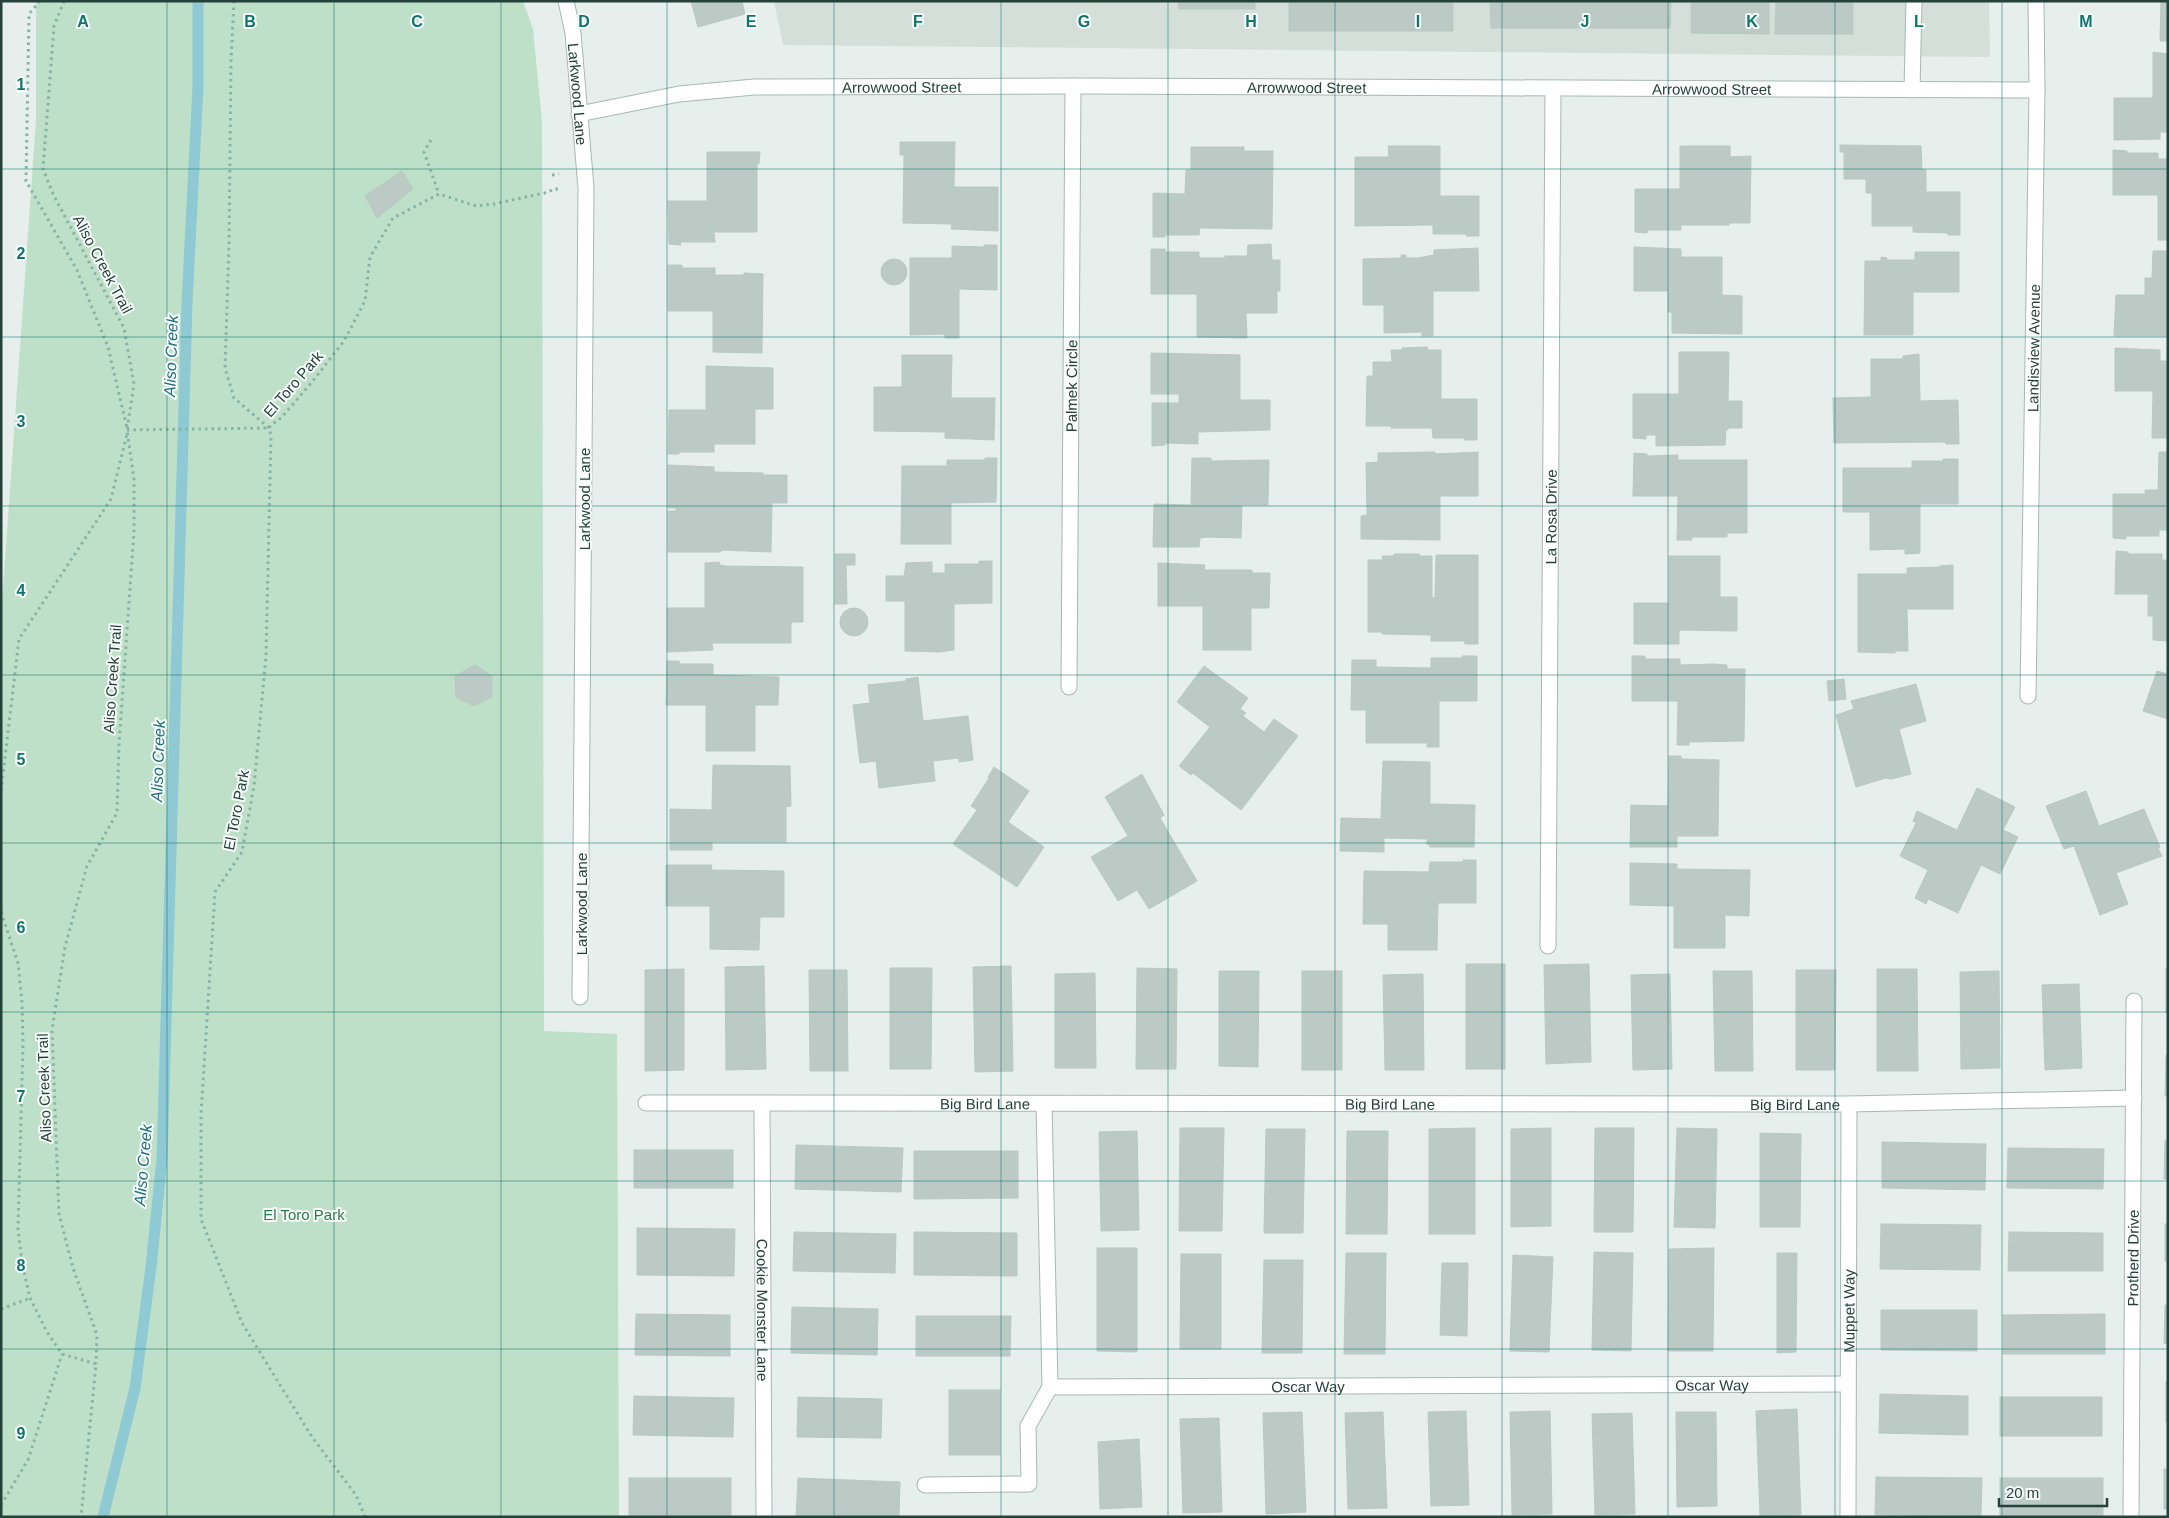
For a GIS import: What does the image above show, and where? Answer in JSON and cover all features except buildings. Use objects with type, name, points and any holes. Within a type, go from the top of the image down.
[{"type":"street","name":"Larkwood Lane","points":[[566,1],[573,33],[586,188],[580,997]]},
{"type":"street","points":[[1912,90],[1914,1]]},
{"type":"street","name":"Landisview Avenue","points":[[2028,696],[2037,90],[2036,1]]},
{"type":"street","name":"Arrowwood Street","points":[[579,114],[679,94],[754,87],[1074,86],[2037,90]]},
{"type":"street","name":"Palmek Circle","points":[[1069,687],[1074,86]]},
{"type":"street","name":"La Rosa Drive","points":[[1548,946],[1553,89]]},
{"type":"street","name":"Protherd Drive","points":[[2131,1517],[2134,1001]]},
{"type":"street","name":"Big Bird Lane","points":[[646,1103],[1849,1104],[2134,1098]]},
{"type":"street","name":"Cookie Monster Lane","points":[[762,1104],[764,1517]]},
{"type":"street","points":[[926,1485],[1028,1484],[1028,1426],[1050,1387],[1044,1104]]},
{"type":"street","name":"Muppet Way","points":[[1848,1517],[1849,1104]]},
{"type":"street","name":"Oscar Way","points":[[1050,1387],[1847,1384]]},
{"type":"path","points":[[1,791],[19,640],[111,499],[127,430],[108,346],[80,278],[26,181],[29,14],[40,1]]},
{"type":"path","name":"Aliso Creek Trail","points":[[64,1],[54,26],[43,169],[54,196],[124,328],[134,384],[127,430],[134,480],[134,532],[119,744],[117,813],[87,866],[65,947],[52,1030],[59,1214],[73,1268],[97,1335],[96,1364],[81,1517]]},
{"type":"path","points":[[234,1],[231,62],[229,245],[225,368],[234,398],[269,428]]},
{"type":"path","points":[[431,140],[424,152],[439,194],[476,206],[549,192],[552,189],[586,188]]},
{"type":"path","name":"El Toro Park","points":[[365,1517],[356,1495],[312,1436],[242,1323],[202,1219],[201,1114],[215,892],[242,852],[254,786],[266,656],[271,436],[269,428],[281,418],[312,382],[344,340],[365,301],[370,257],[393,218],[439,194]]},
{"type":"path","points":[[127,430],[269,428]]},
{"type":"path","points":[[1,912],[18,963],[22,1002],[23,1044],[18,1229],[30,1298],[47,1332],[62,1354],[96,1364]]},
{"type":"path","points":[[1,1309],[30,1298]]},
{"type":"path","points":[[1,1505],[28,1460],[62,1354]]},
{"type":"shaded area","points":[[774,1],[1989,1],[1990,57],[783,45]]},
{"type":"green space","name":"El Toro Park","points":[[36,1],[523,1],[533,29],[542,122],[544,1031],[617,1034],[619,1517],[1,1517],[1,617],[36,120]]},
{"type":"waterway","name":"Aliso Creek","points":[[103,1517],[135,1388],[151,1267],[162,1159],[187,303],[198,87],[198,1]]}]
